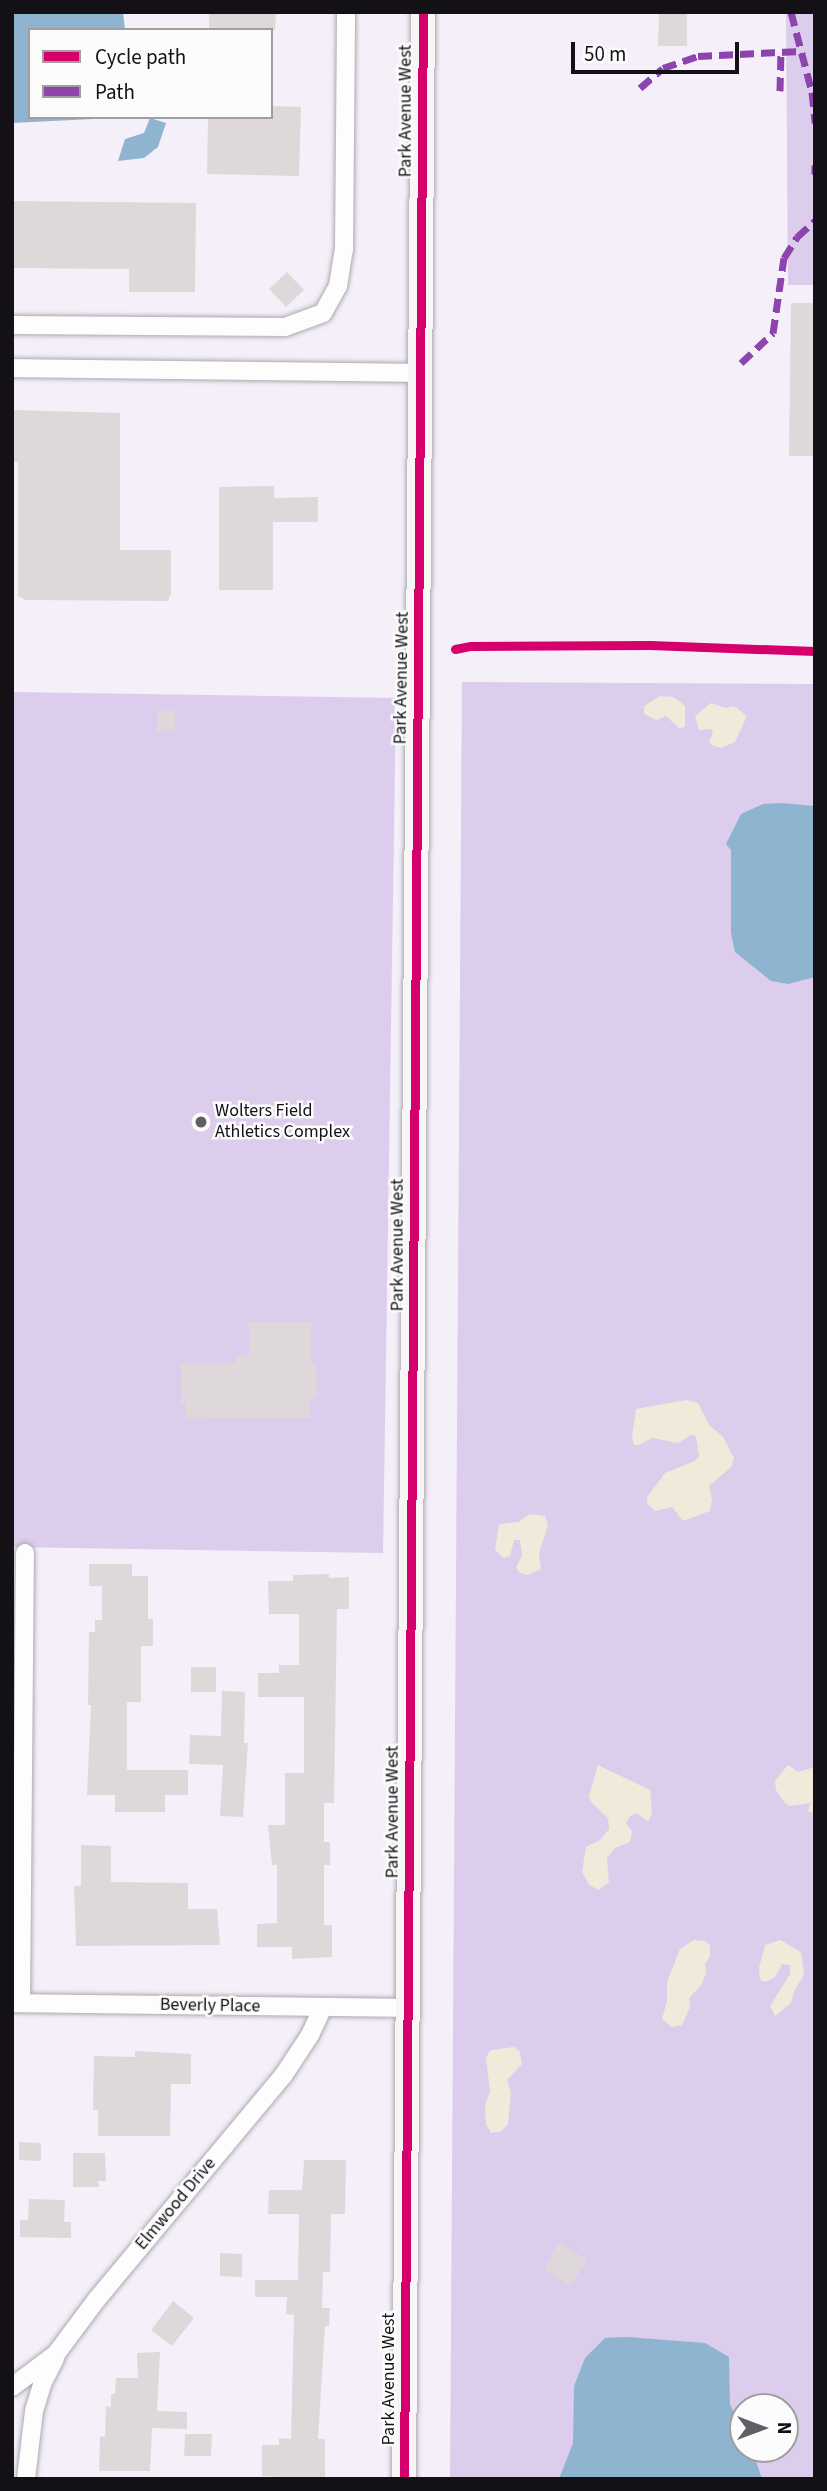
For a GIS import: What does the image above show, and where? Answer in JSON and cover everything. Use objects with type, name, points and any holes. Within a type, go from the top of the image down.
[{"type":"street","points":[[12,325],[285,327],[323,313],[338,286],[344,250],[346,12]]},
{"type":"street","name":"Park Avenue West","points":[[404,2479],[423,12]]},
{"type":"street","points":[[12,368],[420,373]]},
{"type":"street","points":[[17,2003],[26,1553]]},
{"type":"street","name":"Beverly Place","points":[[17,2003],[408,2008]]},
{"type":"street","name":"Elmwood Drive","points":[[12,2386],[56,2354],[97,2299],[283,2076],[310,2035],[323,2007]]},
{"type":"street","points":[[26,2479],[34,2411],[41,2384],[56,2354]]},
{"type":"shaded area","points":[[786,12],[815,12],[815,285],[788,285]]},
{"type":"shaded area","points":[[462,682],[815,684],[815,2479],[450,2479]]},
{"type":"shaded area","name":"Wolters Field Athletics Complex","points":[[12,692],[396,698],[383,1553],[12,1547]]},
{"type":"sand","points":[[660,696],[674,697],[685,706],[685,727],[679,728],[666,716],[656,720],[644,714],[644,706]]},
{"type":"sand","points":[[711,703],[726,708],[734,706],[747,716],[735,742],[721,748],[709,742],[713,732],[711,729],[699,730],[695,716]]},
{"type":"sand","points":[[686,1400],[698,1403],[709,1425],[723,1437],[734,1458],[731,1467],[709,1486],[712,1500],[710,1511],[682,1520],[672,1507],[655,1511],[647,1503],[647,1497],[665,1473],[695,1461],[699,1456],[696,1436],[691,1435],[678,1443],[652,1438],[639,1445],[634,1445],[632,1437],[636,1409]]},
{"type":"sand","points":[[529,1514],[545,1516],[548,1525],[539,1553],[541,1569],[528,1575],[520,1573],[516,1568],[522,1555],[520,1540],[514,1540],[510,1556],[504,1558],[495,1550],[499,1524],[519,1522]]},
{"type":"sand","points":[[598,1765],[650,1790],[652,1814],[648,1821],[636,1813],[630,1816],[626,1823],[632,1831],[630,1842],[615,1848],[607,1858],[609,1882],[599,1890],[589,1885],[582,1872],[586,1847],[600,1840],[609,1829],[608,1818],[591,1802],[589,1796]]},
{"type":"sand","points":[[788,1765],[798,1772],[815,1767],[815,1814],[808,1811],[810,1803],[790,1806],[776,1790],[775,1781]]},
{"type":"sand","points":[[694,1940],[706,1941],[710,1946],[710,1956],[705,1964],[706,1973],[701,1985],[689,1998],[690,2007],[682,2025],[672,2027],[662,2019],[667,2001],[667,1982],[680,1949]]},
{"type":"sand","points":[[780,1940],[801,1952],[804,1975],[795,1989],[791,2003],[775,2016],[770,2006],[790,1974],[790,1965],[782,1964],[775,1977],[765,1982],[760,1980],[759,1968],[765,1945]]},
{"type":"sand","points":[[514,2047],[520,2052],[522,2064],[507,2080],[511,2092],[508,2124],[500,2132],[491,2133],[486,2124],[485,2105],[490,2092],[486,2057],[491,2050]]},
{"type":"water","points":[[12,12],[123,12],[125,28],[28,28],[28,119],[93,119],[12,123]]},
{"type":"water","points":[[150,119],[166,123],[158,147],[144,158],[118,161],[125,139],[144,133]]},
{"type":"water","points":[[763,804],[815,806],[815,977],[788,984],[771,981],[735,952],[731,933],[731,850],[726,844],[741,814]]},
{"type":"water","points":[[605,2338],[705,2343],[729,2357],[729,2463],[757,2463],[762,2479],[559,2479],[573,2443],[574,2386],[585,2358]]},
{"type":"building","points":[[209,12],[276,12],[275,30],[209,28]]},
{"type":"building","points":[[659,12],[687,12],[687,46],[658,46]]},
{"type":"building","points":[[273,106],[301,107],[299,176],[207,174],[208,119],[273,119]]},
{"type":"building","points":[[12,201],[196,203],[195,292],[129,292],[129,269],[12,268]]},
{"type":"building","points":[[287,272],[304,290],[286,307],[269,289]]},
{"type":"building","points":[[791,303],[815,303],[815,456],[789,456]]},
{"type":"building","points":[[12,410],[120,413],[120,550],[171,550],[171,593],[168,601],[25,600],[18,596],[18,462],[12,462]]},
{"type":"building","points":[[274,486],[274,498],[318,497],[318,522],[273,522],[273,590],[219,590],[219,487]]},
{"type":"building","points":[[157,711],[175,711],[175,731],[157,731]]},
{"type":"building","points":[[249,1322],[311,1322],[311,1365],[316,1365],[317,1398],[310,1398],[310,1418],[186,1419],[186,1403],[181,1403],[181,1363],[236,1363],[236,1355],[249,1355]]},
{"type":"building","points":[[89,1564],[132,1564],[132,1576],[148,1576],[148,1619],[153,1619],[153,1646],[141,1646],[141,1702],[127,1702],[127,1770],[188,1770],[188,1795],[165,1795],[165,1812],[115,1812],[115,1795],[87,1795],[91,1705],[88,1705],[89,1632],[95,1632],[95,1620],[102,1620],[102,1586],[89,1586]]},
{"type":"building","points":[[329,1574],[329,1578],[349,1577],[349,1609],[337,1609],[334,1803],[324,1803],[324,1842],[330,1842],[330,1865],[324,1865],[324,1925],[332,1925],[332,1957],[292,1959],[292,1947],[257,1947],[257,1924],[277,1923],[277,1865],[272,1865],[268,1825],[285,1825],[285,1773],[304,1773],[304,1697],[258,1697],[258,1673],[279,1673],[279,1665],[299,1665],[299,1614],[269,1614],[268,1581],[293,1581],[293,1575]]},
{"type":"building","points":[[191,1667],[216,1667],[216,1692],[191,1692]]},
{"type":"building","points":[[222,1691],[245,1692],[244,1743],[248,1743],[243,1817],[220,1816],[223,1765],[189,1764],[190,1735],[221,1736]]},
{"type":"building","points":[[81,1845],[111,1846],[111,1882],[188,1883],[188,1909],[217,1909],[220,1945],[76,1946],[74,1886],[81,1886]]},
{"type":"building","points":[[135,2051],[191,2054],[191,2084],[171,2084],[170,2136],[98,2136],[98,2110],[93,2110],[94,2056],[135,2057]]},
{"type":"building","points":[[19,2142],[41,2143],[41,2161],[19,2160]]},
{"type":"building","points":[[73,2153],[105,2153],[106,2181],[98,2181],[99,2187],[73,2187]]},
{"type":"building","points":[[304,2160],[346,2160],[345,2214],[331,2214],[330,2272],[323,2272],[322,2308],[330,2308],[329,2326],[325,2326],[318,2439],[325,2439],[325,2479],[262,2476],[262,2445],[279,2445],[279,2438],[291,2439],[294,2315],[286,2314],[287,2297],[255,2297],[255,2280],[298,2280],[299,2214],[268,2214],[269,2190],[302,2190]]},
{"type":"building","points":[[29,2199],[65,2200],[64,2222],[71,2222],[71,2238],[20,2237],[20,2220],[28,2220]]},
{"type":"building","points":[[559,2242],[587,2260],[571,2286],[544,2269]]},
{"type":"building","points":[[220,2253],[242,2254],[242,2277],[220,2276]]},
{"type":"building","points":[[173,2301],[194,2318],[172,2346],[151,2330]]},
{"type":"building","points":[[160,2352],[157,2411],[187,2412],[187,2429],[152,2428],[150,2471],[99,2471],[100,2437],[105,2436],[106,2406],[111,2407],[111,2394],[115,2394],[116,2378],[138,2378],[137,2353]]},
{"type":"building","points":[[185,2434],[212,2434],[211,2456],[184,2456]]},
{"type":"marked path","points":[[791,12],[812,92],[815,123]]},
{"type":"marked path","points":[[780,91],[781,51]]},
{"type":"marked path","points":[[640,88],[663,68],[698,56],[802,51]]},
{"type":"marked path","points":[[815,165],[815,174]]},
{"type":"marked path","points":[[741,363],[773,333],[784,258],[797,237],[815,221]]},
{"type":"cycle path","points":[[404,2479],[423,12]]},
{"type":"cycle path","points":[[455,649],[471,646],[650,645],[815,651]]},
{"type":"place","name":"Wolters Field Athletics Complex","points":[[201,1122]]}]
